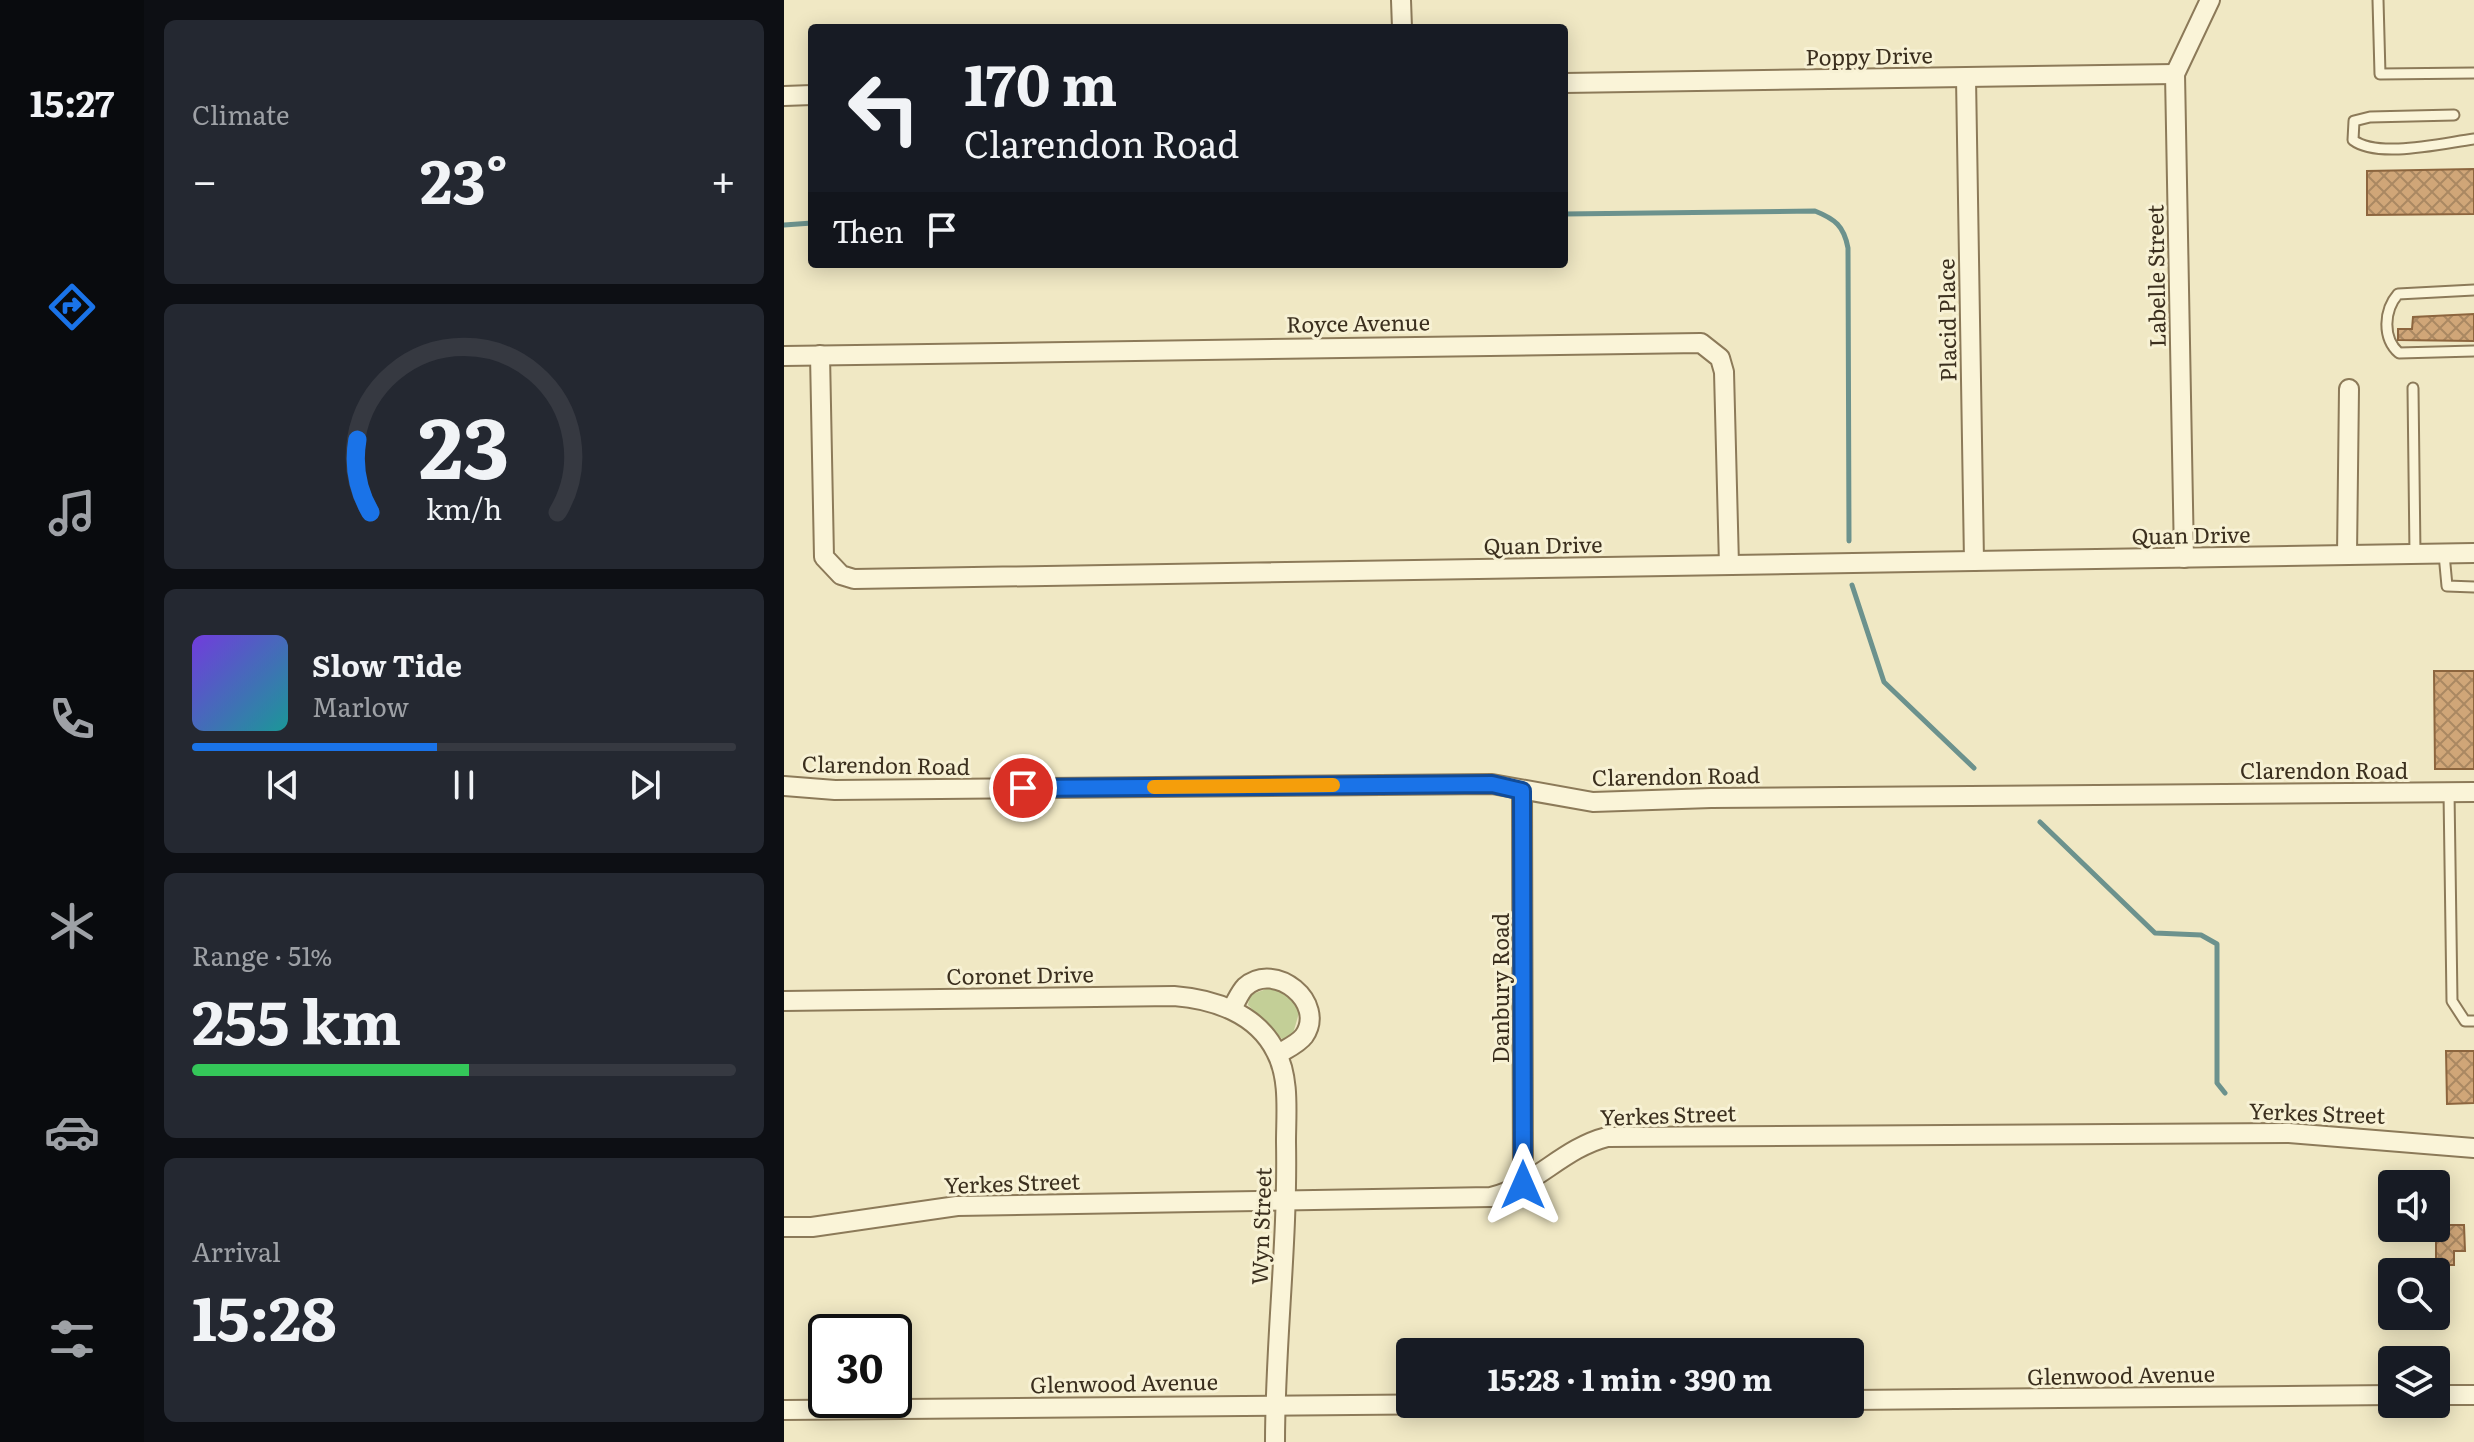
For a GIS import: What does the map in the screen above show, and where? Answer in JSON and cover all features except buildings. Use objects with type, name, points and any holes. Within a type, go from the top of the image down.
[{"type":"street","points":[[1401,0],[1402,24]]},
{"type":"street","name":"Labelle Street","points":[[2184,558],[2175,74],[2210,0]]},
{"type":"street","name":"Poppy Drive","points":[[1568,83],[2175,74]]},
{"type":"street","name":"Placid Place","points":[[1966,78],[1974,561]]},
{"type":"street","points":[[784,96],[808,95]]},
{"type":"street","name":"Royce Avenue","points":[[784,356],[1701,343],[1720,358],[1724,372],[1729,565]]},
{"type":"street","name":"Quan Drive","points":[[820,355],[824,557],[841,575],[854,579],[2474,553]]},
{"type":"street","points":[[2347,555],[2349,389]]},
{"type":"street","name":"Clarendon Road","points":[[784,786],[835,790],[1492,784],[1593,802],[1711,798],[2474,792]]},
{"type":"street","name":"Danbury Road","points":[[1522,791],[1523,1185]]},
{"type":"street","points":[[1232,1008],[1245,987],[1262,979],[1281,980],[1297,988],[1308,1006],[1309,1025],[1302,1039],[1278,1054]]},
{"type":"street","name":"Coronet Drive","points":[[784,1001],[1200,998],[1232,1008],[1251,1023],[1278,1054]]},
{"type":"street","name":"Wyn Street","points":[[1275,1442],[1287,1198],[1286,1102],[1278,1054]]},
{"type":"street","name":"Yerkes Street","points":[[784,1227],[812,1227],[957,1206],[1287,1198],[1491,1197],[1523,1185],[1587,1142],[1607,1137],[2289,1133],[2474,1148]]},
{"type":"street","name":"Glenwood Avenue","points":[[1864,1400],[2378,1395]]},
{"type":"street","points":[[2450,1395],[2474,1395]]},
{"type":"street","name":"Glenwood Avenue","points":[[784,1410],[1396,1404]]},
{"type":"lane","points":[[2378,0],[2380,74],[2474,73]]},
{"type":"lane","points":[[2454,115],[2370,117],[2354,121],[2353,140],[2364,148],[2433,146],[2474,139]]},
{"type":"lane","points":[[2474,290],[2398,294],[2389,304],[2399,353],[2474,351]]},
{"type":"lane","points":[[2413,388],[2415,554]]},
{"type":"lane","points":[[2444,554],[2447,586],[2474,587]]},
{"type":"lane","points":[[2449,792],[2452,1001],[2465,1021],[2474,1021]]},
{"type":"green space","points":[[1269,988],[1288,995],[1299,1013],[1292,1037],[1283,1040],[1248,1005],[1250,995]]},
{"type":"waterway","points":[[1568,214],[1815,211],[1838,224],[1848,248],[1849,541]]},
{"type":"waterway","points":[[784,225],[808,223]]},
{"type":"waterway","points":[[1852,585],[1884,682],[1974,768]]},
{"type":"waterway","points":[[2040,822],[2155,933],[2201,935],[2217,944],[2217,1083],[2225,1093]]},
{"type":"slow traffic","points":[[1154,787],[1333,785]]},
{"type":"route","points":[[1023,788],[1492,784],[1522,791],[1523,1185]]}]
